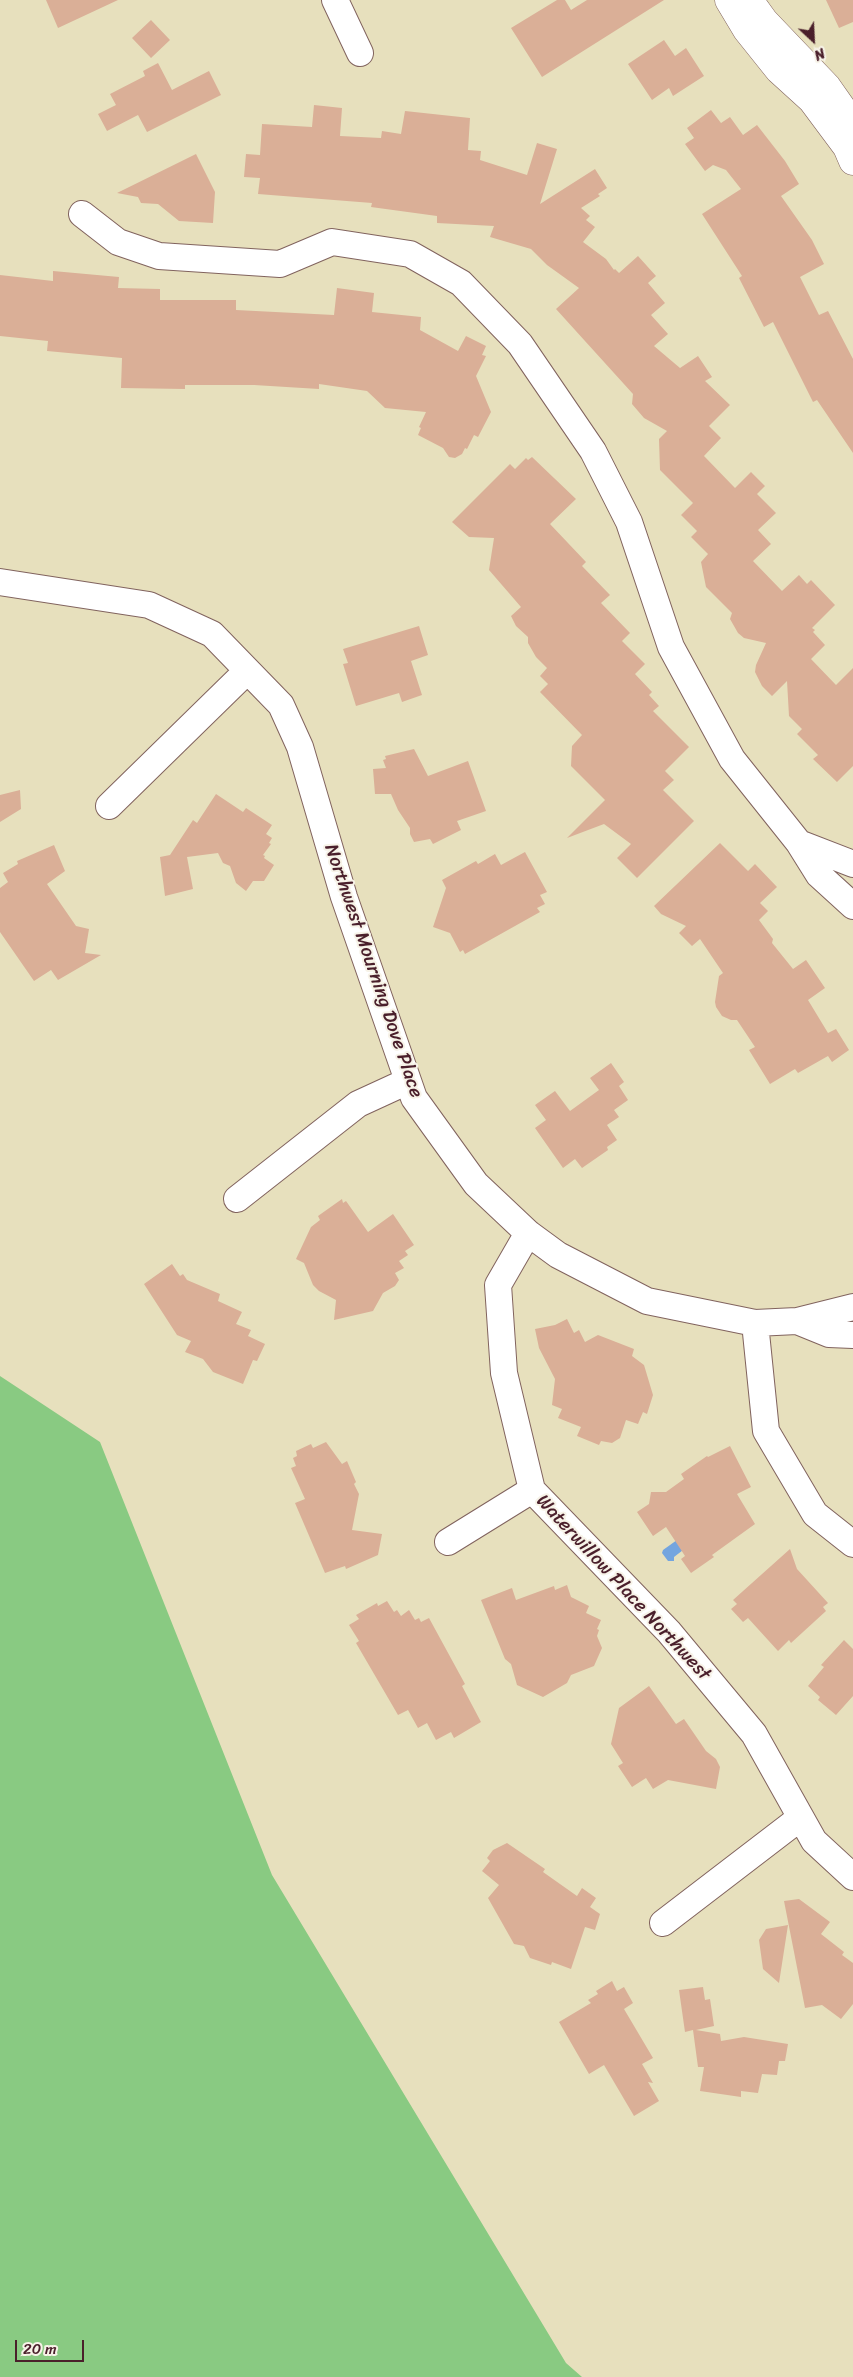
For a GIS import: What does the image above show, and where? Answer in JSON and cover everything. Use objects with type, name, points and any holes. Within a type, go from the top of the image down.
[{"type":"street","points":[[335,0],[360,54]]},
{"type":"street","points":[[729,0],[747,30],[779,70],[812,100],[847,147],[853,161]]},
{"type":"street","points":[[749,0],[764,21],[828,87],[853,124]]},
{"type":"street","points":[[82,214],[118,242],[159,256],[280,264],[332,242],[410,254],[461,283],[520,344],[593,451],[629,522],[671,647],[732,759],[800,843],[819,875],[853,906]]},
{"type":"street","name":"Northwest Mourning Dove Place","points":[[0,582],[148,605],[212,634],[281,705],[300,746],[344,897],[414,1098],[476,1184],[528,1233],[558,1255],[647,1301],[755,1323],[797,1321],[853,1307]]},
{"type":"street","points":[[109,806],[247,671]]},
{"type":"street","points":[[800,843],[853,864]]},
{"type":"street","points":[[236,1199],[358,1104],[408,1081]]},
{"type":"street","name":"Waterwillow Place Northwest","points":[[528,1233],[498,1285],[504,1373],[532,1490],[669,1632],[754,1734],[814,1841],[853,1877]]},
{"type":"street","name":"Northwest Mourning Dove Place","points":[[797,1321],[828,1334],[853,1335]]},
{"type":"street","points":[[755,1323],[766,1431],[815,1514],[853,1544]]},
{"type":"street","points":[[448,1542],[532,1490]]},
{"type":"street","points":[[663,1923],[800,1818]]},
{"type":"green space","points":[[0,1376],[100,1442],[272,1875],[566,2363],[582,2377],[0,2377]]},
{"type":"water","points":[[677,1540],[687,1547],[674,1557],[674,1561],[668,1561],[662,1553],[663,1550]]},
{"type":"building","points":[[46,0],[118,0],[58,28]]},
{"type":"building","points":[[557,0],[565,0],[571,10],[587,0],[664,0],[542,77],[511,28]]},
{"type":"building","points":[[826,0],[853,0],[853,22],[839,28]]},
{"type":"building","points":[[151,20],[170,40],[151,58],[132,38]]},
{"type":"building","points":[[664,40],[675,56],[686,48],[704,76],[673,96],[669,88],[652,100],[628,64]]},
{"type":"building","points":[[158,63],[172,90],[209,71],[221,95],[147,132],[138,115],[107,131],[98,114],[116,105],[110,94],[145,76],[143,71]]},
{"type":"building","points":[[314,105],[342,108],[340,136],[381,138],[382,131],[401,134],[405,111],[470,118],[468,150],[481,151],[480,160],[527,175],[537,143],[557,149],[540,204],[595,169],[607,188],[598,194],[600,196],[581,208],[590,216],[586,220],[595,227],[583,242],[606,259],[614,270],[619,273],[638,256],[656,276],[648,283],[665,303],[651,315],[668,334],[654,346],[680,368],[698,356],[712,377],[705,381],[730,405],[709,426],[721,438],[704,456],[735,488],[751,472],[765,486],[757,494],[776,513],[758,530],[771,544],[753,561],[782,591],[799,575],[807,584],[811,580],[835,605],[812,628],[815,630],[813,632],[825,645],[811,659],[836,685],[853,668],[853,766],[837,782],[813,759],[818,755],[797,734],[802,729],[789,716],[787,681],[772,696],[762,686],[755,672],[756,665],[766,643],[744,638],[738,633],[730,619],[732,613],[706,587],[701,562],[708,554],[691,537],[697,531],[681,515],[693,503],[660,470],[659,439],[667,431],[644,418],[632,404],[633,394],[556,309],[579,288],[547,265],[531,249],[490,237],[494,226],[437,223],[437,216],[371,207],[372,203],[258,194],[260,178],[244,177],[246,154],[260,155],[262,124],[312,127]]},
{"type":"building","points":[[711,110],[721,123],[730,117],[743,135],[757,125],[785,161],[799,184],[781,196],[812,240],[824,264],[800,277],[819,315],[828,311],[853,359],[853,453],[817,400],[813,402],[773,322],[764,327],[739,278],[742,276],[702,214],[741,189],[726,170],[713,165],[705,171],[685,144],[694,138],[687,128]]},
{"type":"building","points":[[196,154],[215,192],[213,223],[179,221],[158,204],[141,203],[138,197],[117,193]]},
{"type":"building","points":[[53,271],[119,277],[118,288],[160,289],[160,300],[236,300],[236,310],[334,315],[337,288],[374,293],[372,312],[421,317],[420,330],[458,351],[466,336],[486,346],[482,355],[486,356],[476,376],[491,412],[478,437],[474,435],[467,449],[465,448],[462,454],[455,458],[449,457],[443,448],[418,435],[421,428],[419,427],[426,412],[385,408],[367,391],[319,384],[319,389],[254,385],[185,385],[185,389],[121,388],[122,358],[47,351],[48,341],[0,336],[0,275],[53,281]]},
{"type":"building","points":[[532,457],[576,499],[550,524],[586,562],[582,566],[610,595],[601,603],[630,633],[622,641],[645,664],[635,674],[652,692],[649,695],[659,706],[653,711],[689,747],[665,771],[674,780],[663,790],[694,821],[637,878],[617,858],[631,844],[604,824],[567,838],[605,800],[571,766],[572,746],[582,735],[540,692],[548,684],[540,676],[547,668],[536,657],[528,643],[528,637],[516,626],[511,616],[521,607],[489,570],[494,538],[469,537],[452,522],[510,464],[515,469],[526,458],[528,460]]},
{"type":"building","points":[[419,626],[428,655],[411,661],[422,695],[402,702],[399,693],[356,706],[343,664],[348,663],[343,649]]},
{"type":"building","points":[[414,749],[428,776],[468,761],[486,811],[457,821],[461,830],[433,844],[430,839],[414,842],[410,834],[410,828],[398,810],[391,794],[375,794],[373,769],[386,768],[383,760],[386,759],[385,756]]},
{"type":"building","points":[[20,790],[21,809],[0,822],[0,795]]},
{"type":"building","points":[[216,794],[243,812],[246,808],[272,825],[266,834],[272,838],[269,843],[271,844],[263,855],[265,856],[264,858],[274,865],[264,881],[253,881],[246,891],[236,883],[230,866],[223,863],[218,853],[187,857],[193,889],[165,896],[160,857],[170,855],[193,820],[197,823]]},
{"type":"building","points":[[720,843],[748,871],[755,864],[777,887],[760,903],[768,911],[759,920],[773,939],[772,943],[793,969],[806,960],[825,988],[808,1000],[828,1033],[836,1029],[849,1050],[832,1062],[828,1056],[798,1073],[795,1069],[770,1084],[749,1050],[755,1047],[737,1020],[731,1020],[722,1016],[716,1007],[719,976],[723,973],[700,939],[692,946],[679,933],[686,926],[661,914],[654,906]]},
{"type":"building","points":[[54,845],[65,871],[47,884],[76,926],[89,929],[85,953],[101,955],[58,980],[51,970],[34,981],[0,932],[0,888],[8,882],[3,873],[18,864],[17,861]]},
{"type":"building","points":[[525,852],[547,892],[540,895],[545,904],[537,908],[540,912],[465,954],[463,950],[460,952],[450,933],[433,927],[446,888],[442,880],[476,861],[478,864],[495,854],[501,865]]},
{"type":"building","points":[[611,1063],[624,1082],[619,1086],[628,1100],[614,1110],[619,1117],[607,1125],[617,1140],[607,1147],[608,1150],[582,1168],[575,1159],[563,1168],[535,1128],[546,1120],[535,1105],[555,1091],[570,1111],[599,1090],[590,1078]]},
{"type":"building","points":[[342,1199],[343,1203],[346,1201],[368,1232],[393,1214],[414,1245],[405,1251],[408,1255],[399,1261],[404,1268],[395,1273],[399,1280],[395,1286],[383,1293],[373,1311],[334,1320],[336,1300],[319,1291],[313,1285],[304,1263],[296,1259],[311,1227],[320,1220],[318,1216]]},
{"type":"building","points":[[172,1264],[180,1276],[183,1274],[187,1280],[220,1294],[218,1301],[242,1312],[236,1324],[251,1330],[248,1336],[265,1344],[257,1361],[253,1360],[243,1384],[213,1372],[203,1359],[185,1352],[191,1341],[177,1335],[144,1284]]},
{"type":"building","points":[[567,1319],[574,1333],[579,1330],[585,1342],[598,1335],[634,1349],[632,1356],[644,1365],[653,1395],[647,1414],[643,1412],[638,1424],[626,1420],[620,1438],[612,1443],[601,1441],[599,1445],[577,1436],[581,1427],[558,1418],[562,1409],[552,1405],[555,1379],[539,1348],[535,1329],[555,1325]]},
{"type":"building","points":[[326,1442],[342,1464],[347,1461],[356,1482],[354,1484],[359,1494],[352,1530],[382,1534],[378,1555],[346,1569],[345,1566],[325,1573],[295,1503],[305,1499],[291,1468],[296,1466],[293,1458],[297,1456],[296,1451],[311,1444],[313,1448]]},
{"type":"building","points":[[730,1446],[751,1487],[737,1494],[755,1524],[712,1555],[714,1557],[691,1573],[681,1559],[685,1556],[666,1527],[653,1536],[637,1512],[649,1504],[651,1492],[666,1492],[684,1479],[681,1474],[707,1456]]},
{"type":"building","points":[[790,1549],[797,1569],[828,1603],[823,1607],[826,1611],[791,1643],[789,1640],[778,1651],[748,1618],[743,1622],[731,1609],[737,1604],[733,1600]]},
{"type":"building","points":[[567,1585],[571,1597],[589,1606],[586,1613],[601,1620],[597,1629],[599,1630],[597,1636],[602,1648],[594,1666],[571,1675],[567,1683],[543,1697],[517,1685],[511,1664],[505,1659],[481,1600],[512,1588],[516,1600],[554,1586],[555,1590]]},
{"type":"building","points":[[387,1601],[394,1612],[397,1610],[401,1616],[409,1610],[415,1620],[419,1618],[421,1622],[429,1618],[465,1684],[462,1686],[481,1722],[454,1738],[451,1732],[436,1740],[427,1723],[418,1728],[408,1710],[398,1715],[356,1643],[359,1641],[349,1625],[359,1619],[356,1615],[377,1603],[378,1606]]},
{"type":"building","points":[[844,1640],[853,1649],[853,1696],[836,1715],[818,1700],[820,1697],[808,1686],[824,1667],[821,1665]]},
{"type":"building","points":[[649,1686],[676,1724],[684,1719],[706,1751],[716,1759],[720,1767],[716,1789],[668,1780],[653,1789],[646,1778],[632,1787],[618,1766],[623,1763],[611,1744],[619,1708]]},
{"type":"building","points":[[507,1843],[545,1869],[543,1872],[577,1896],[582,1888],[596,1898],[590,1907],[600,1914],[595,1930],[585,1927],[571,1969],[552,1962],[551,1965],[530,1958],[524,1946],[514,1944],[488,1898],[499,1885],[482,1871],[490,1861],[487,1858],[493,1850]]},
{"type":"building","points":[[799,1899],[830,1922],[821,1934],[844,1952],[842,1955],[853,1963],[853,2004],[841,2019],[822,2005],[805,2008],[784,1901]]},
{"type":"building","points":[[788,1925],[779,1983],[763,1969],[759,1940],[766,1929]]},
{"type":"building","points":[[612,1981],[617,1991],[624,1987],[633,2003],[624,2009],[653,2058],[642,2064],[653,2083],[648,2082],[659,2101],[634,2116],[604,2065],[589,2074],[559,2022],[591,2003],[588,2000],[598,1994],[596,1991]]},
{"type":"building","points":[[703,1987],[705,2000],[710,1999],[714,2026],[696,2030],[720,2034],[721,2041],[744,2037],[788,2044],[785,2061],[779,2061],[777,2075],[762,2074],[758,2093],[741,2091],[741,2097],[700,2091],[704,2067],[698,2067],[693,2030],[685,2032],[679,1990]]}]
